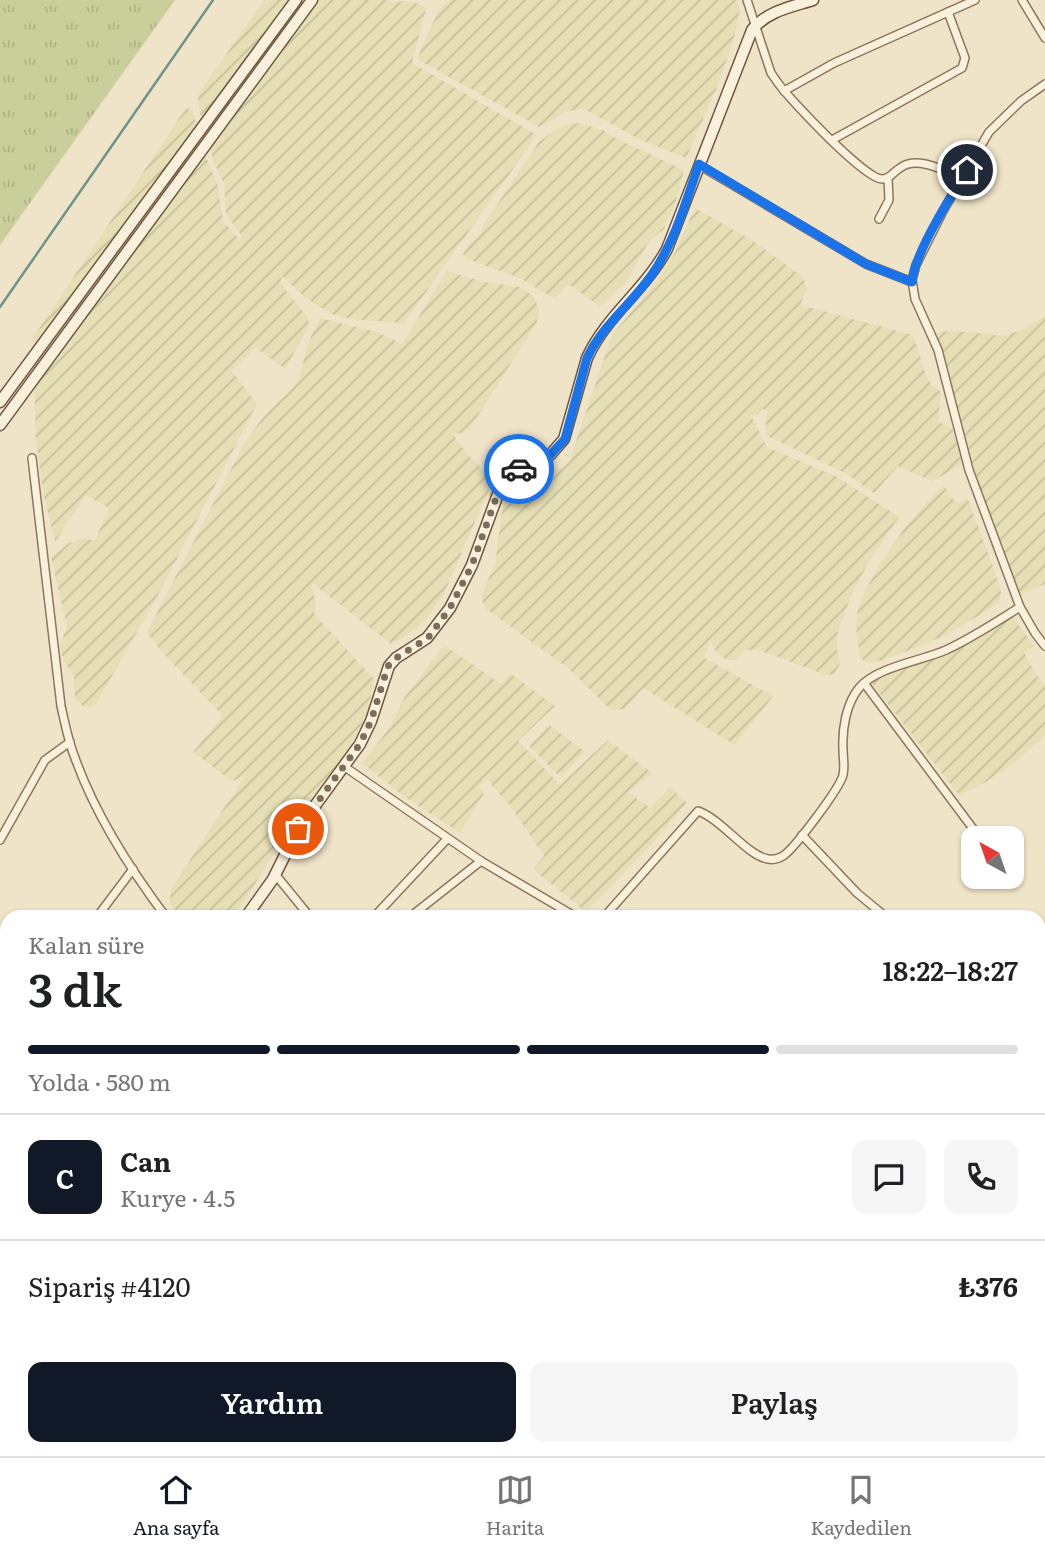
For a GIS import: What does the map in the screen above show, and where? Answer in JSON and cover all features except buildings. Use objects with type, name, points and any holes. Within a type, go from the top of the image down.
[{"type":"street","points":[[0,402],[296,0]]},
{"type":"street","points":[[0,425],[312,0]]},
{"type":"street","points":[[747,0],[771,73],[784,91],[832,140],[874,177],[888,178],[903,165],[915,163],[962,178]]},
{"type":"street","points":[[251,910],[275,874],[298,829],[366,733],[388,666],[428,638],[438,627],[457,595],[472,565],[502,483],[514,471],[551,454],[565,439],[592,346],[606,325],[638,291],[660,262],[752,30],[771,13],[813,0]]},
{"type":"street","points":[[784,91],[834,63],[975,0]]},
{"type":"street","points":[[1022,0],[1045,38]]},
{"type":"street","points":[[832,140],[962,68],[965,58],[948,12]]},
{"type":"street","points":[[1045,84],[1021,101],[989,132],[916,265],[912,282],[915,299],[938,350],[969,470],[1020,607],[1045,646]]},
{"type":"street","points":[[699,164],[866,264],[912,282]]},
{"type":"street","points":[[879,219],[889,200],[888,178]]},
{"type":"street","points":[[32,458],[61,706],[69,742],[93,799],[159,910]]},
{"type":"street","points":[[610,910],[698,811],[719,822],[767,859],[784,856],[840,783],[844,771],[845,720],[855,695],[864,683],[877,674],[945,651],[1020,607]]},
{"type":"street","points":[[864,683],[971,826]]},
{"type":"street","points":[[0,840],[45,760],[69,742]]},
{"type":"street","points":[[345,766],[447,839],[564,910]]},
{"type":"street","points":[[0,822],[6,829]]},
{"type":"street","points":[[802,835],[857,893],[878,910]]},
{"type":"street","points":[[381,910],[447,839]]},
{"type":"street","points":[[419,910],[481,861]]},
{"type":"street","points":[[102,910],[133,869]]},
{"type":"street","points":[[275,874],[304,910]]},
{"type":"shaded area","points":[[264,0],[387,0],[392,3],[403,1],[421,4],[426,9],[412,63],[537,135],[404,323],[350,319],[332,314],[307,299],[282,276],[280,283],[308,318],[309,326],[285,369],[255,347],[232,371],[257,404],[163,586],[96,704],[83,706],[75,699],[74,678],[59,650],[67,626],[51,558],[69,543],[82,539],[95,540],[109,508],[86,495],[55,542],[43,492],[36,441],[33,338],[186,108],[192,110],[218,187],[223,221],[240,240],[242,236],[226,215],[224,183],[215,165],[198,99],[200,92]]},
{"type":"shaded area","points":[[450,0],[737,0],[740,10],[720,80],[686,158],[637,138],[584,109],[568,111],[539,127],[417,59],[438,11]]},
{"type":"shaded area","points":[[578,123],[603,130],[684,170],[675,204],[664,229],[649,241],[626,282],[600,306],[568,284],[555,299],[520,278],[467,259],[463,254],[480,234],[539,142],[559,127]]},
{"type":"shaded area","points":[[695,208],[753,241],[803,277],[807,289],[800,305],[913,335],[927,378],[933,387],[941,392],[938,422],[952,428],[963,464],[932,481],[898,466],[874,493],[843,472],[765,435],[767,411],[762,409],[751,416],[767,447],[837,477],[899,517],[868,563],[851,596],[838,631],[840,664],[834,674],[826,675],[756,649],[744,651],[737,660],[728,660],[717,654],[710,640],[704,658],[773,696],[735,745],[643,688],[625,709],[611,710],[568,668],[485,608],[481,596],[495,565],[502,510],[507,497],[526,479],[553,473],[569,462],[612,335],[657,281],[675,252]]},
{"type":"shaded area","points":[[447,271],[484,282],[519,287],[533,296],[539,308],[537,322],[470,428],[463,433],[453,434],[467,454],[493,480],[443,596],[425,621],[391,644],[311,582],[316,603],[314,614],[375,680],[366,715],[349,749],[297,817],[241,906],[237,910],[176,910],[170,903],[171,889],[245,776],[232,781],[193,752],[223,716],[162,652],[147,632],[245,442],[265,415],[293,388],[299,378],[308,343],[320,318],[376,332],[402,344]]},
{"type":"shaded area","points":[[1045,316],[1045,584],[1020,595],[972,462],[936,332],[958,331],[1004,336],[1022,330]]},
{"type":"shaded area","points":[[943,485],[956,503],[968,499],[1001,592],[1000,600],[993,607],[944,636],[889,658],[865,662],[860,657],[856,627],[858,609],[864,593],[907,525]]},
{"type":"shaded area","points":[[1012,616],[1034,646],[1024,652],[1045,685],[1045,736],[1005,770],[959,795],[871,682],[943,655]]},
{"type":"shaded area","points":[[444,645],[501,684],[511,674],[555,706],[518,741],[560,785],[608,740],[652,773],[628,792],[650,808],[670,787],[687,803],[651,845],[588,910],[584,910],[533,869],[544,856],[510,806],[486,778],[479,787],[484,794],[460,833],[405,797],[362,763],[389,729],[402,701]]},
{"type":"shaded area","points":[[549,725],[585,752],[563,775],[557,774],[529,746]]},
{"type":"green space","points":[[0,0],[175,0],[0,245]]},
{"type":"waterway","points":[[0,307],[213,0]]},
{"type":"way so far","points":[[298,829],[360,744],[371,721],[388,666],[428,638],[450,608],[472,565],[500,487],[509,475],[519,469]]},
{"type":"route","points":[[519,469],[545,458],[565,439],[592,346],[606,325],[634,296],[660,262],[699,164],[866,264],[912,282],[916,265],[967,170]]}]
